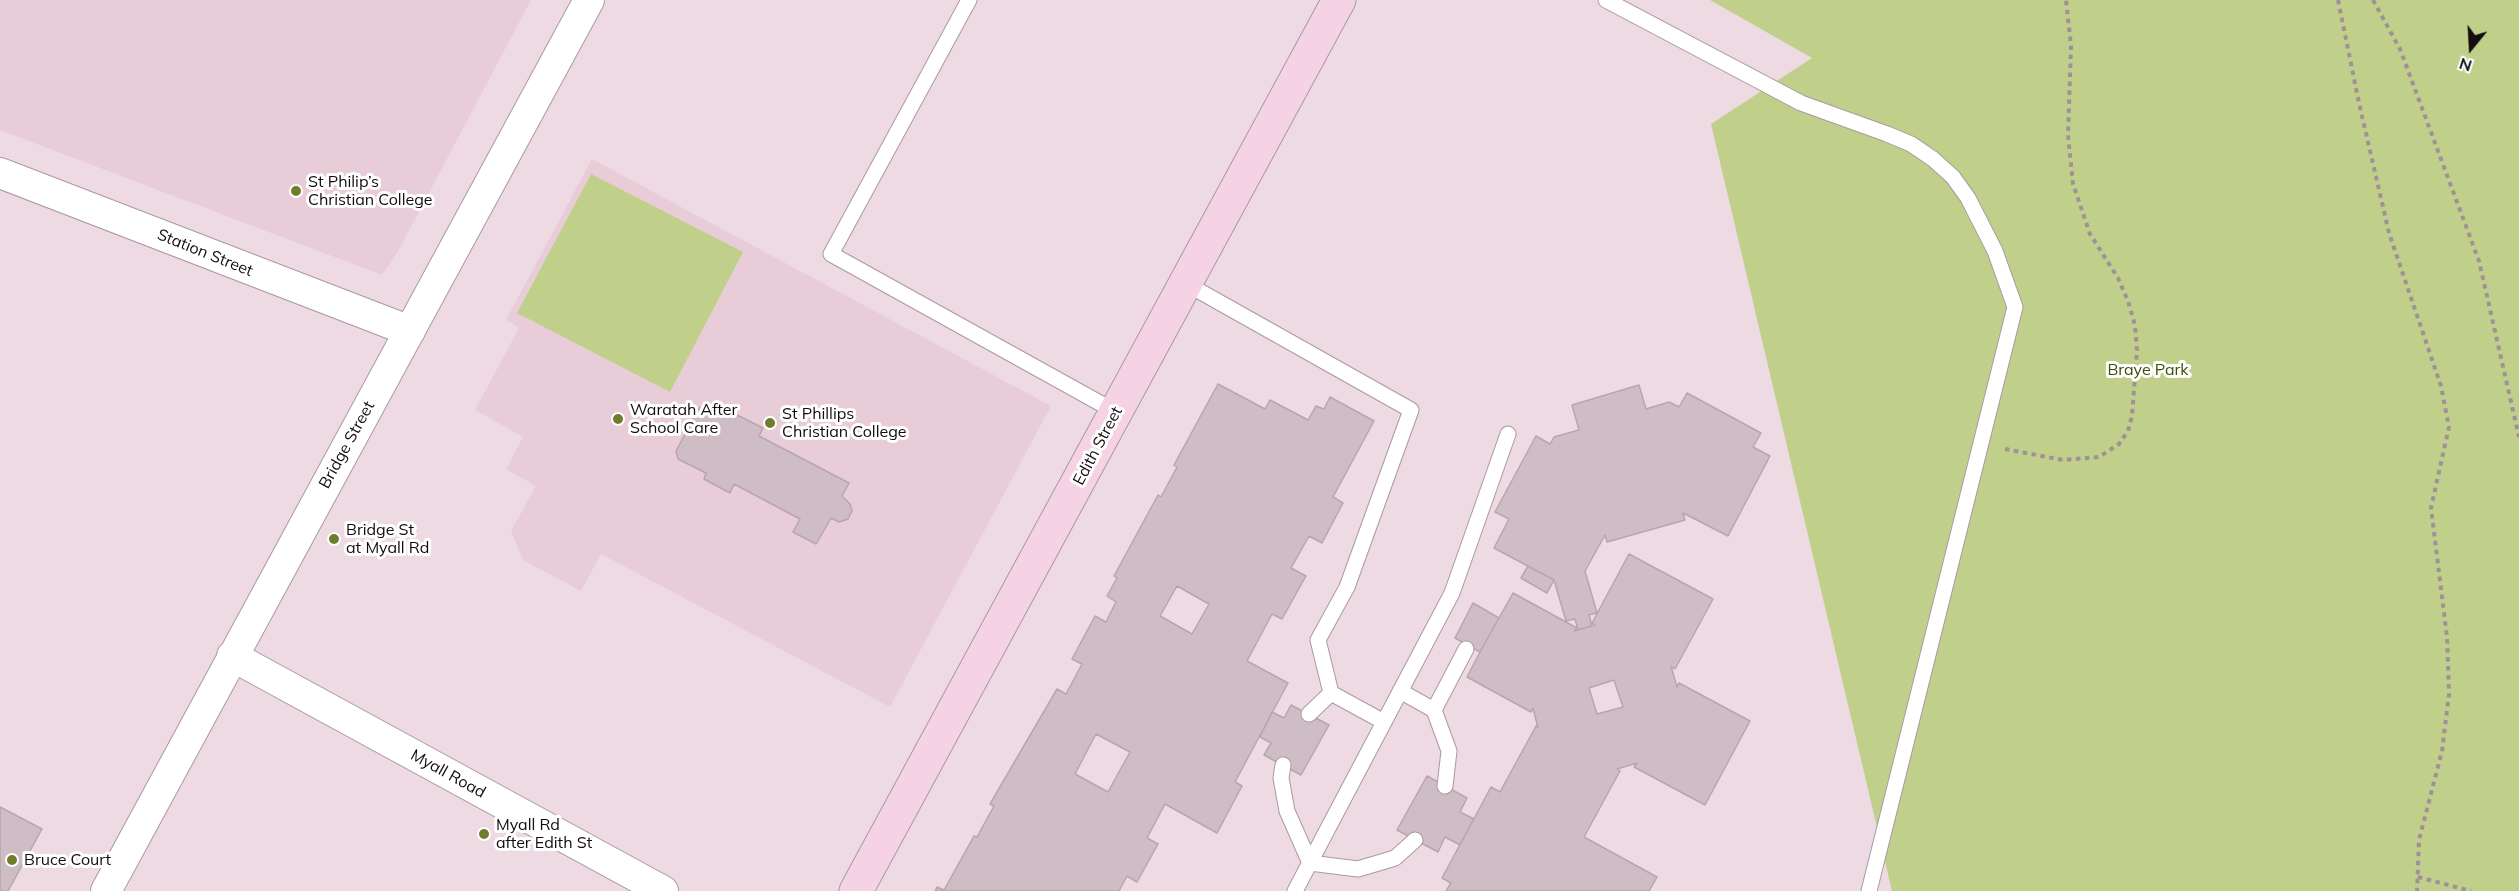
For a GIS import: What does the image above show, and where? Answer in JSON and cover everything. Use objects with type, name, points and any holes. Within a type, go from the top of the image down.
[{"type":"main road","name":"Edith Street","points":[[856,891],[1339,0]]},
{"type":"street","name":"Bridge Street","points":[[106,891],[589,0]]},
{"type":"street","name":"Station Street","points":[[0,173],[410,331]]},
{"type":"street","name":"Myall Road","points":[[232,656],[663,891]]},
{"type":"lane","points":[[969,0],[831,254],[1116,412]]},
{"type":"lane","points":[[1605,0],[1801,103],[1911,144],[1934,159],[1953,177],[1968,198],[1995,251],[2015,307],[1869,891]]},
{"type":"lane","points":[[1185,283],[1411,410],[1347,587],[1318,640],[1331,693],[1384,722]]},
{"type":"lane","points":[[1295,891],[1452,593],[1508,434]]},
{"type":"lane","points":[[1434,710],[1466,649]]},
{"type":"lane","points":[[1400,691],[1434,710],[1449,752],[1445,786]]},
{"type":"lane","points":[[1309,714],[1331,693]]},
{"type":"lane","points":[[1283,765],[1281,778],[1287,811],[1310,863]]},
{"type":"lane","points":[[1310,863],[1358,869],[1395,858],[1416,840]]},
{"type":"path","points":[[1982,445],[2063,460],[2092,459],[2114,450],[2128,431],[2132,416],[2137,350],[2135,325],[2118,278],[2090,234],[2073,184],[2068,135],[2071,46],[2066,0]]},
{"type":"path","points":[[2338,0],[2358,104],[2389,233],[2441,386],[2449,427],[2432,508],[2447,637],[2449,694],[2442,751],[2419,840],[2417,891]]},
{"type":"path","points":[[2373,0],[2400,49],[2479,261],[2519,437]]},
{"type":"path","points":[[2418,877],[2471,891]]},
{"type":"shaded area","name":"St Philip’s Christian College","points":[[0,0],[531,0],[397,253],[382,275],[0,130]]},
{"type":"shaded area","name":"St Phillips Christian College","points":[[592,159],[1051,406],[890,707],[601,554],[581,591],[523,560],[511,531],[536,486],[506,469],[523,437],[475,410],[519,328],[506,320]]},
{"type":"green space","name":"Braye Park","points":[[1710,0],[2519,0],[2519,891],[1892,891],[1711,124],[1812,58]]},
{"type":"green space","points":[[591,174],[743,252],[670,392],[517,313]]},
{"type":"building","points":[[1218,384],[1265,409],[1270,400],[1308,420],[1316,406],[1324,409],[1330,397],[1374,421],[1333,497],[1343,503],[1322,543],[1309,536],[1291,568],[1306,576],[1282,619],[1272,614],[1247,661],[1288,683],[1235,782],[1242,786],[1217,833],[1165,804],[1147,838],[1158,844],[1137,882],[1127,876],[1119,891],[935,891],[937,887],[944,890],[974,836],[977,837],[994,806],[990,804],[1057,689],[1066,694],[1082,664],[1072,659],[1095,616],[1106,622],[1116,602],[1107,596],[1117,578],[1114,576],[1158,495],[1161,497],[1177,467],[1174,465]],"holes":[[[1177,586],[1209,604],[1192,634],[1160,616]],[[1096,734],[1130,752],[1108,792],[1075,774]]]},
{"type":"building","points":[[1639,385],[1646,409],[1669,402],[1679,407],[1687,393],[1761,433],[1753,447],[1770,456],[1728,536],[1683,513],[1685,520],[1607,542],[1605,535],[1585,571],[1597,613],[1589,615],[1592,626],[1578,630],[1575,619],[1566,621],[1554,580],[1494,548],[1509,519],[1495,512],[1536,436],[1550,444],[1554,437],[1579,430],[1572,405]]},
{"type":"building","points":[[708,405],[735,418],[737,415],[763,428],[759,436],[849,483],[842,496],[850,504],[852,511],[848,519],[839,522],[831,518],[816,544],[793,532],[800,519],[734,484],[730,493],[704,479],[706,473],[678,459],[676,451],[699,408]]},
{"type":"building","points":[[1629,554],[1713,599],[1675,669],[1671,666],[1677,687],[1679,683],[1750,721],[1705,805],[1634,767],[1637,763],[1617,769],[1620,771],[1584,837],[1657,877],[1649,891],[1446,891],[1451,883],[1442,878],[1491,787],[1500,792],[1536,726],[1538,728],[1533,708],[1531,712],[1467,677],[1480,652],[1513,593],[1577,628],[1574,631],[1595,625],[1592,623]],"holes":[[[1614,680],[1623,707],[1597,714],[1589,688]]]},
{"type":"building","points":[[1528,566],[1554,580],[1547,593],[1521,578]]},
{"type":"building","points":[[1473,603],[1499,618],[1480,652],[1455,638]]},
{"type":"building","points":[[1291,705],[1329,725],[1301,775],[1264,755],[1271,743],[1260,737],[1272,712],[1284,718]]},
{"type":"building","points":[[1427,776],[1467,798],[1460,812],[1474,819],[1460,845],[1445,837],[1438,852],[1397,830]]},
{"type":"building","name":"Bruce Court","points":[[0,807],[42,829],[8,891],[0,891]]},
{"type":"place","name":"St Philip’s Christian College","points":[[296,191]]},
{"type":"place","name":"Waratah After School Care","points":[[618,419]]},
{"type":"place","name":"St Phillips Christian College","points":[[770,423]]},
{"type":"place","name":"Bridge St at Myall Rd","points":[[334,539]]},
{"type":"place","name":"Myall Rd after Edith St","points":[[484,834]]},
{"type":"place","name":"Bruce Court","points":[[12,860]]}]
